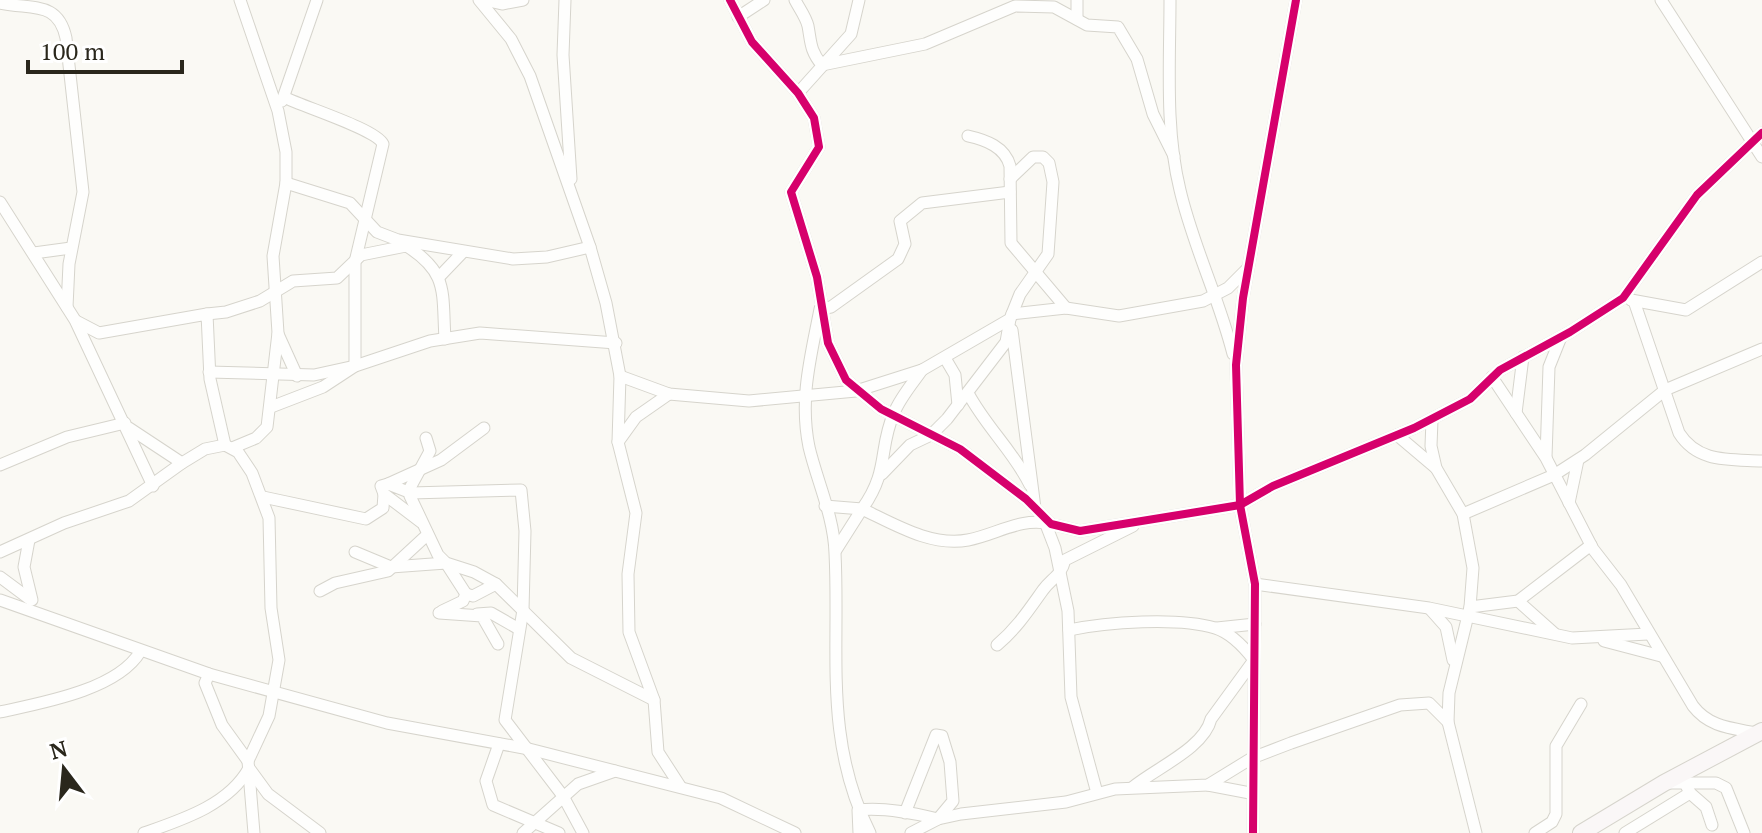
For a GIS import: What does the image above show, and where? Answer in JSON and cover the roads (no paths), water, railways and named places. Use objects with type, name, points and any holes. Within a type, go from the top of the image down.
[{"type":"street","points":[[24,567],[5,550],[85,514],[129,501],[205,449],[229,446],[264,434],[271,407],[278,333],[273,256],[286,183],[286,152],[278,111],[240,0]]},
{"type":"street","points":[[278,111],[317,0]]},
{"type":"street","points":[[482,0],[502,4],[523,0]]},
{"type":"street","points":[[482,0],[511,39],[530,76],[590,247],[616,343],[620,376],[618,442],[636,513],[628,574],[629,632],[654,700],[658,752],[680,786]]},
{"type":"street","points":[[565,0],[563,55],[571,192]]},
{"type":"street","points":[[730,0],[763,58],[798,93],[814,118],[819,139],[815,156],[791,192],[817,277],[820,309],[836,364],[856,391],[893,415],[960,449],[1035,508],[1048,523],[1061,575],[1069,630],[1071,697],[1097,793]]},
{"type":"street","points":[[738,17],[764,0]]},
{"type":"street","points":[[795,0],[808,26],[808,41],[822,65]]},
{"type":"street","points":[[798,93],[851,34],[859,0]]},
{"type":"street","points":[[1077,0],[1077,19]]},
{"type":"street","points":[[1170,0],[1174,156],[1191,229],[1217,296],[1236,365]]},
{"type":"street","points":[[1253,833],[1250,793],[1255,584],[1240,505],[1236,365],[1248,267],[1296,0]]},
{"type":"street","points":[[1661,0],[1762,157]]},
{"type":"street","points":[[0,3],[52,11],[64,27],[83,175],[82,204],[71,248],[67,307]]},
{"type":"street","points":[[822,65],[925,44],[1015,6],[1054,7],[1087,25],[1107,24],[1122,31],[1137,59],[1153,114],[1174,156]]},
{"type":"street","points":[[284,97],[382,141],[355,262],[355,366]]},
{"type":"street","points":[[825,506],[862,509],[921,534],[953,541],[987,535],[1018,523],[1048,523],[1080,531],[1240,505],[1273,486],[1432,420],[1470,399],[1492,377],[1523,357],[1628,300],[1697,195],[1762,133]]},
{"type":"street","points":[[968,136],[991,143],[1006,155],[1010,179],[1011,243],[1066,308]]},
{"type":"street","points":[[836,550],[882,474],[910,445],[931,435],[968,393],[1006,342],[1011,316],[1051,244],[1052,171],[1043,157],[1033,157],[1010,179]]},
{"type":"street","points":[[286,183],[350,203],[377,232],[402,243],[430,263],[440,276],[445,339]]},
{"type":"street","points":[[820,309],[831,307],[898,259],[905,244],[900,221],[922,203],[1010,192]]},
{"type":"street","points":[[0,202],[75,320],[127,425],[153,486]]},
{"type":"street","points":[[75,320],[99,333],[239,308],[293,281],[337,278],[370,251],[402,243],[462,253],[529,259],[590,247]]},
{"type":"street","points":[[34,253],[71,248]]},
{"type":"street","points":[[440,276],[462,253]]},
{"type":"street","points":[[1628,300],[1686,310],[1762,262]]},
{"type":"street","points":[[620,376],[669,394],[749,401],[856,391],[922,370],[1011,316],[1066,308],[1119,316],[1217,296],[1248,267]]},
{"type":"street","points":[[1628,300],[1679,433],[1688,446],[1715,458],[1762,461]]},
{"type":"street","points":[[820,309],[804,395],[809,448],[836,550],[835,699],[858,810],[859,833]]},
{"type":"street","points":[[144,833],[186,817],[230,792],[248,765],[269,716],[276,690],[279,660],[271,597],[269,518],[252,473],[229,446],[209,372],[207,314]]},
{"type":"street","points":[[1011,316],[1035,508]]},
{"type":"street","points":[[278,333],[297,376]]},
{"type":"street","points":[[209,372],[297,376],[355,366],[445,339],[499,333],[616,343]]},
{"type":"street","points":[[1546,458],[1549,367],[1561,337]]},
{"type":"street","points":[[1463,514],[1554,475],[1578,460],[1665,390],[1762,349]]},
{"type":"street","points":[[1516,413],[1523,357]]},
{"type":"street","points":[[945,358],[955,375],[958,405]]},
{"type":"street","points":[[271,407],[323,387],[355,366]]},
{"type":"street","points":[[882,474],[893,415],[922,370]]},
{"type":"street","points":[[1492,377],[1546,458],[1591,545],[1621,585],[1661,656],[1703,719],[1759,732]]},
{"type":"street","points":[[968,393],[987,427],[1012,456],[1033,491]]},
{"type":"street","points":[[618,442],[636,417],[669,394]]},
{"type":"street","points":[[1432,420],[1431,446],[1436,468],[1463,514],[1473,568],[1469,611],[1454,669],[1448,722],[1476,833]]},
{"type":"street","points":[[0,465],[67,437],[127,425],[182,463]]},
{"type":"street","points":[[386,489],[472,440],[484,428]]},
{"type":"street","points":[[1397,435],[1436,468]]},
{"type":"street","points":[[426,438],[430,451],[410,488],[427,535],[466,594],[473,596],[496,584]]},
{"type":"street","points":[[1569,504],[1578,460]]},
{"type":"street","points":[[263,497],[366,519],[383,508],[386,489]]},
{"type":"street","points":[[386,489],[411,493],[521,490],[525,531],[523,610],[504,713],[508,726],[563,796],[583,833]]},
{"type":"street","points":[[386,489],[421,522]]},
{"type":"street","points":[[997,645],[1020,626],[1044,588],[1061,575],[1065,560],[1138,523]]},
{"type":"street","points":[[320,591],[335,583],[388,571],[427,535]]},
{"type":"street","points":[[29,540],[24,567],[32,600]]},
{"type":"street","points":[[1469,611],[1518,601],[1591,545]]},
{"type":"street","points":[[355,552],[391,567],[446,563],[474,572],[496,584],[571,658],[654,700]]},
{"type":"street","points":[[0,577],[46,614]]},
{"type":"street","points":[[1255,584],[1469,611],[1556,635],[1598,639],[1661,656]]},
{"type":"street","points":[[466,594],[463,601],[439,613],[491,613],[519,629]]},
{"type":"street","points":[[0,600],[209,674],[387,723],[529,749],[680,786],[731,802],[795,833]]},
{"type":"street","points":[[1518,601],[1556,635]]},
{"type":"street","points":[[1429,608],[1446,627],[1454,669]]},
{"type":"street","points":[[477,614],[498,644]]},
{"type":"street","points":[[1069,630],[1133,623],[1216,628],[1255,624]]},
{"type":"street","points":[[1216,628],[1240,643],[1254,660]]},
{"type":"street","points":[[1598,639],[1648,634]]},
{"type":"street","points":[[0,712],[97,684],[125,669],[140,652]]},
{"type":"street","points":[[1133,787],[1169,764],[1181,752],[1193,747],[1208,731],[1211,719],[1254,660]]},
{"type":"street","points":[[209,674],[205,683],[216,712],[268,794],[320,833]]},
{"type":"street","points":[[1208,785],[1252,758],[1400,705],[1429,703],[1448,722]]},
{"type":"street","points":[[1535,833],[1552,822],[1556,814],[1556,746],[1581,704]]},
{"type":"street","points":[[1581,833],[1664,783],[1759,732]]},
{"type":"street","points":[[905,813],[936,735],[942,736],[950,762],[953,801],[938,819],[911,833]]},
{"type":"street","points":[[499,744],[486,781],[493,805],[559,833]]},
{"type":"street","points":[[248,765],[254,833]]},
{"type":"street","points":[[523,833],[578,784],[615,771]]},
{"type":"street","points":[[1664,783],[1688,788],[1716,783],[1726,788],[1744,833]]},
{"type":"street","points":[[858,810],[938,819],[1066,802],[1133,787],[1208,785],[1250,793]]},
{"type":"street","points":[[1688,788],[1706,807],[1712,825]]},
{"type":"street","points":[[1625,833],[1688,788]]},
{"type":"street","points":[[858,810],[870,833]]}]
